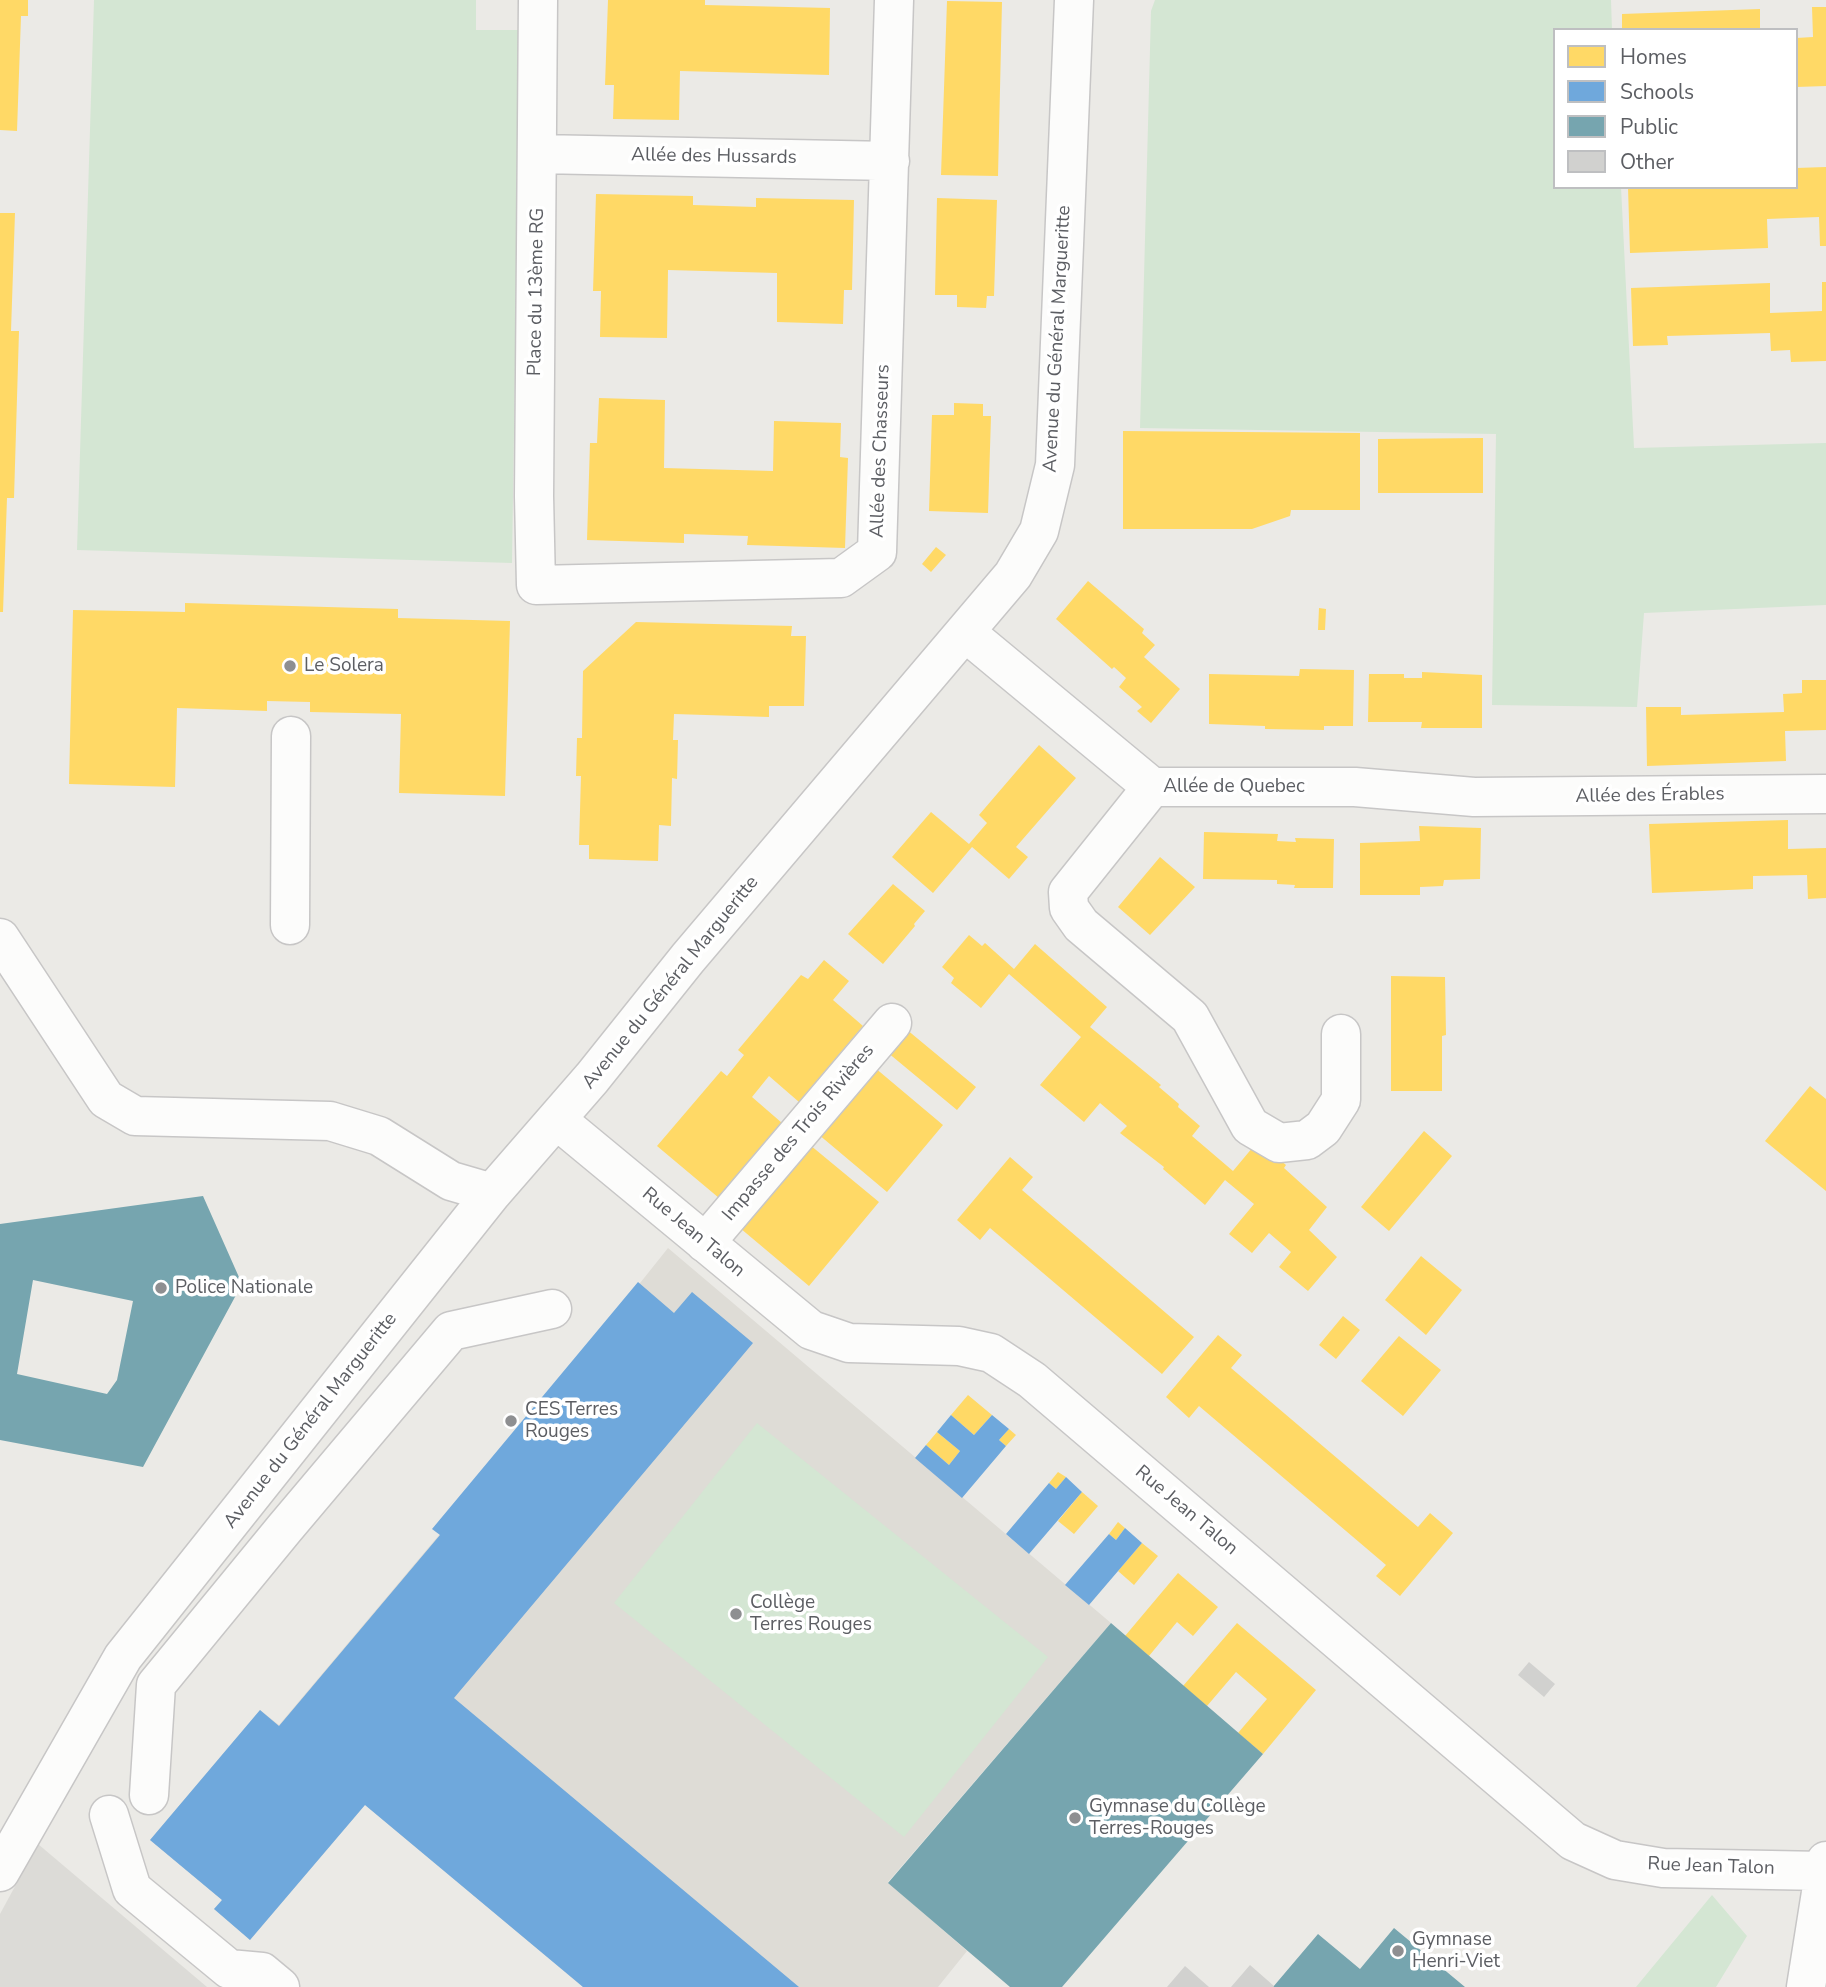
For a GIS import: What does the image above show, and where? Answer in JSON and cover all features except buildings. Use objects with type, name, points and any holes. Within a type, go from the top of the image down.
[{"type":"street","name":"Place du 13ème RG","points":[[536,585],[534,496],[538,0]]},
{"type":"street","name":"Allée des Chasseurs","points":[[536,585],[841,578],[877,552],[894,0]]},
{"type":"street","name":"Avenue du Général Margueritte","points":[[0,1872],[123,1657],[492,1193],[557,1120],[688,958],[1013,575],[1039,531],[1055,465],[1074,0]]},
{"type":"street","name":"Allée des Hussards","points":[[538,154],[890,161]]},
{"type":"street","name":"Allée de Quebec","points":[[965,632],[1152,787],[1355,787],[1474,797]]},
{"type":"street","points":[[290,925],[291,736]]},
{"type":"street","points":[[1152,787],[1068,892],[1069,908],[1082,925],[1190,1017],[1250,1126],[1279,1143],[1307,1140],[1323,1128],[1340,1100],[1341,1034]]},
{"type":"street","name":"Allée des Érables","points":[[1474,797],[1826,794]]},
{"type":"street","points":[[0,938],[106,1099],[135,1116],[330,1121],[379,1136],[451,1181],[492,1193]]},
{"type":"street","name":"Impasse des Trois Rivières","points":[[705,1243],[892,1023]]},
{"type":"street","name":"Rue Jean Talon","points":[[557,1120],[811,1330],[849,1343],[959,1346],[991,1353],[1032,1380],[1573,1841],[1615,1860],[1663,1868],[1825,1866]]},
{"type":"street","points":[[149,1795],[156,1685],[284,1529],[451,1331],[552,1308]]},
{"type":"street","points":[[109,1815],[132,1889],[229,1969],[262,1972],[280,1987]]},
{"type":"street","points":[[1806,1987],[1825,1866]]},
{"type":"shaded area","name":"Collège Terres Rouges","points":[[668,1248],[1111,1623],[888,1882],[967,1951],[938,1987],[583,1987],[365,1805],[250,1940],[214,1909],[222,1900],[150,1840],[260,1710],[279,1725],[439,1535]]},
{"type":"shaded area","points":[[38,1844],[207,1987],[0,1987],[0,1914]]},
{"type":"green space","points":[[94,0],[476,0],[476,30],[520,30],[512,563],[77,550]]},
{"type":"green space","points":[[1155,0],[1611,0],[1612,28],[1553,28],[1553,189],[1621,189],[1634,448],[1826,443],[1826,605],[1644,613],[1637,707],[1492,705],[1496,434],[1140,428],[1151,11]]},
{"type":"green space","points":[[757,1423],[1048,1657],[904,1837],[614,1603]]},
{"type":"green space","points":[[1712,1895],[1747,1936],[1716,1987],[1636,1987]]},
{"type":"place","name":"Le Solera","points":[[290,666]]},
{"type":"place","name":"Police Nationale","points":[[161,1288]]},
{"type":"place","name":"CES Terres Rouges","points":[[511,1421]]},
{"type":"place","name":"Collège Terres Rouges","points":[[736,1614]]},
{"type":"place","name":"Gymnase du Collège Terres-Rouges","points":[[1075,1818]]},
{"type":"place","name":"Gymnase Henri-Viet","points":[[1398,1951]]}]
